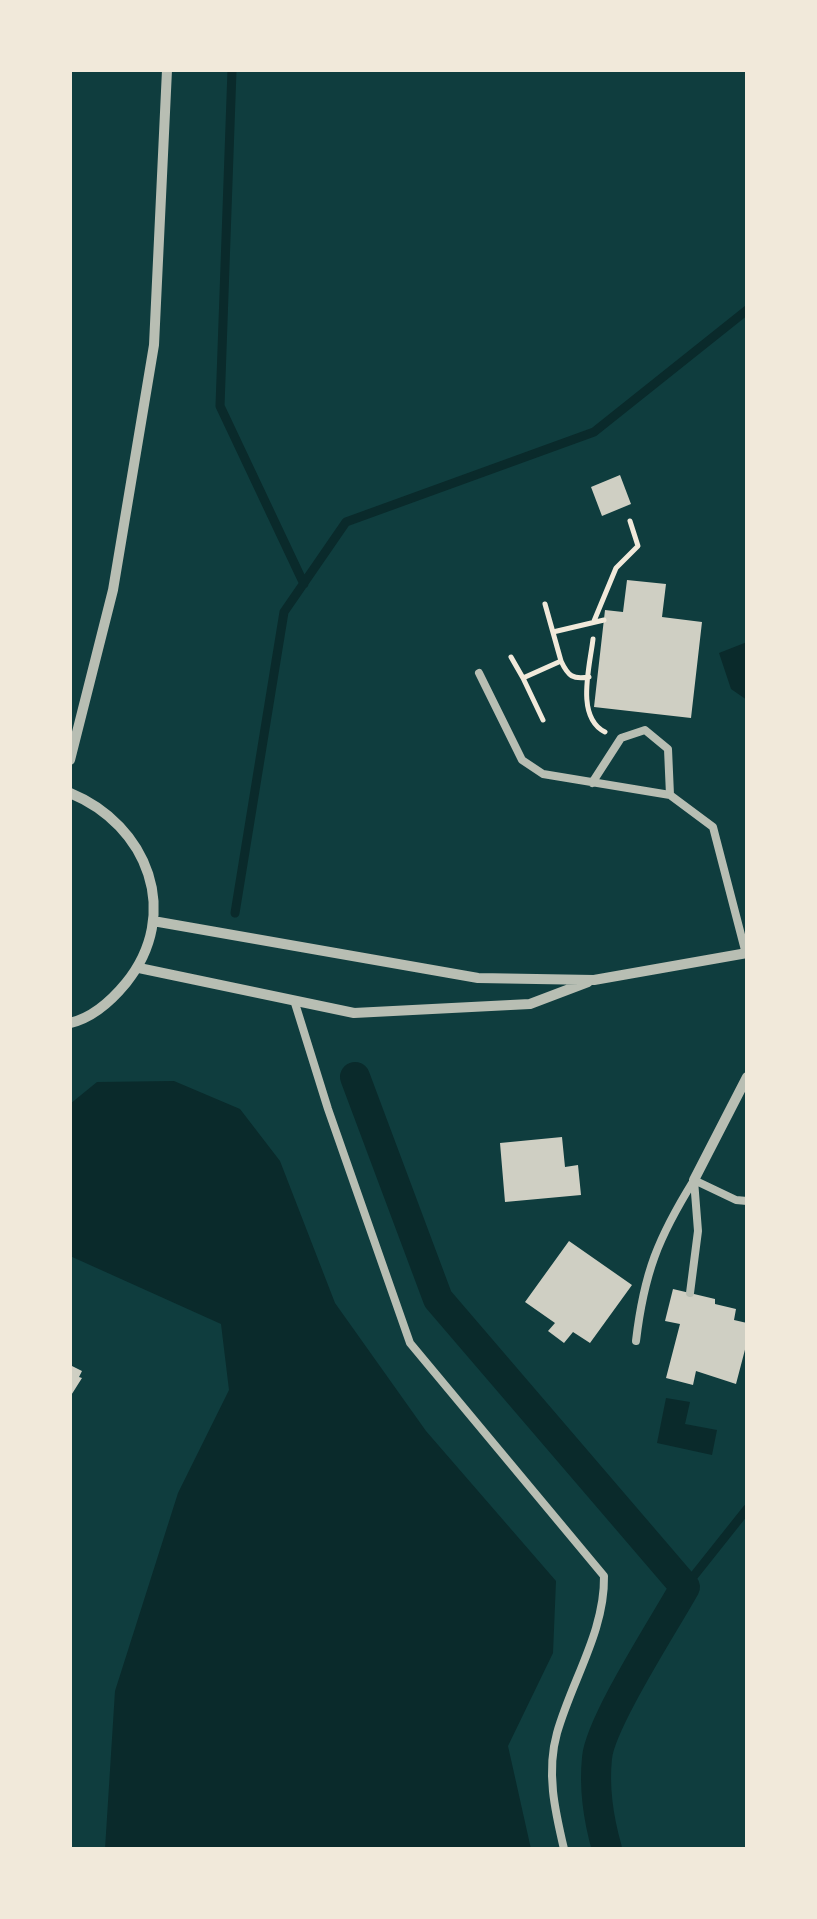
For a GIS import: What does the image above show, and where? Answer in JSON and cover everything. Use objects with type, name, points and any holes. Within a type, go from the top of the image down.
[{"type":"street","points":[[70,760],[113,590],[154,345],[167,70]]},
{"type":"street","points":[[70,793],[95,803],[121,825],[141,854],[152,886],[153,921],[138,968],[113,999],[70,1023]]},
{"type":"street","points":[[153,921],[478,978],[594,980],[746,954],[747,962]]},
{"type":"street","points":[[138,968],[354,1013],[530,1004],[594,980]]},
{"type":"street","points":[[694,1180],[745,1085]]},
{"type":"lane","points":[[479,673],[522,760],[543,774],[670,794],[713,827],[746,954]]},
{"type":"lane","points":[[592,783],[622,738],[645,730],[668,749],[670,794]]},
{"type":"lane","points":[[294,1000],[328,1110],[410,1343],[604,1576],[605,1604],[556,1736],[551,1796],[564,1849]]},
{"type":"lane","points":[[694,1180],[736,1200],[747,1201]]},
{"type":"lane","points":[[690,1292],[698,1232],[694,1180]]},
{"type":"lane","points":[[636,1341],[642,1296],[662,1230],[694,1180]]},
{"type":"path","points":[[594,621],[616,568],[638,546],[630,521]]},
{"type":"path","points":[[545,604],[568,675],[576,680],[590,677]]},
{"type":"path","points":[[553,632],[604,620]]},
{"type":"path","points":[[593,639],[587,711],[598,729],[622,738]]},
{"type":"path","points":[[511,657],[543,720]]},
{"type":"path","points":[[523,678],[561,661]]},
{"type":"water","points":[[747,642],[747,700],[731,689],[719,653]]},
{"type":"water","points":[[174,1081],[240,1109],[280,1161],[335,1303],[426,1431],[556,1581],[553,1653],[508,1746],[531,1849],[105,1849],[115,1691],[178,1493],[229,1390],[221,1324],[70,1256],[70,1104],[97,1082]]},
{"type":"water","points":[[666,1398],[690,1402],[685,1424],[717,1430],[712,1455],[657,1443]]},
{"type":"building","points":[[620,475],[631,504],[602,516],[591,487]]},
{"type":"building","points":[[627,580],[666,584],[662,617],[702,622],[691,718],[594,707],[605,610],[623,612]]},
{"type":"building","points":[[562,1137],[565,1167],[578,1165],[581,1195],[505,1202],[500,1143]]},
{"type":"building","points":[[569,1241],[632,1285],[590,1343],[573,1332],[564,1343],[548,1331],[555,1323],[525,1302]]},
{"type":"building","points":[[673,1289],[715,1299],[715,1304],[736,1309],[734,1320],[747,1323],[747,1342],[736,1384],[696,1371],[693,1385],[666,1378],[680,1324],[665,1321]]},
{"type":"building","points":[[70,1365],[82,1371],[82,1378],[70,1397]]},
{"type":"waterway","points":[[232,70],[220,406],[304,584]]},
{"type":"waterway","points":[[235,913],[284,612],[346,522],[594,432],[747,310]]},
{"type":"waterway","points":[[355,1077],[438,1299],[685,1587],[621,1698],[601,1742],[597,1792],[607,1849]]},
{"type":"waterway","points":[[685,1587],[747,1509]]}]
